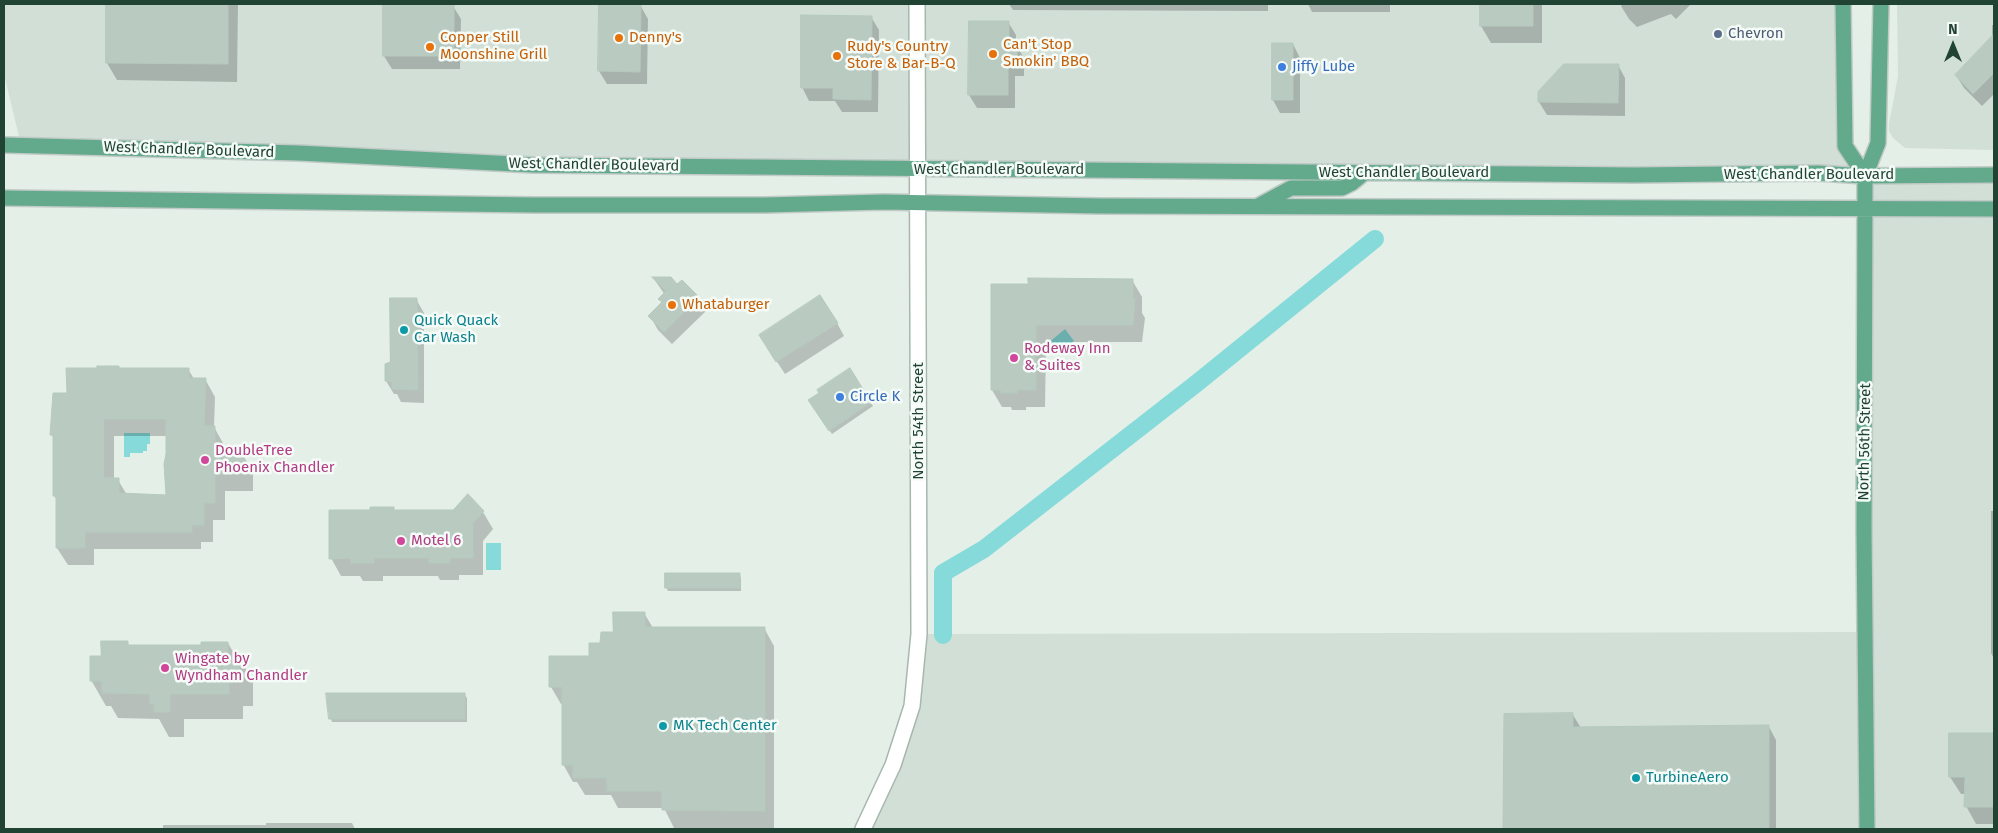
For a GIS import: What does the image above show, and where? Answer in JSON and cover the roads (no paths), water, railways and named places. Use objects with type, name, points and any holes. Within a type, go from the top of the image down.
[{"type":"main road","points":[[1843,4],[1845,146],[1865,176]]},
{"type":"main road","name":"North 56th Street","points":[[1866,829],[1864,707],[1865,176],[1878,143],[1881,4]]},
{"type":"main road","name":"West Chandler Boulevard","points":[[4,146],[290,153],[534,165],[1676,176],[1818,173],[1865,176],[1994,175]]},
{"type":"main road","points":[[1257,206],[1291,188],[1342,188],[1352,184],[1364,173]]},
{"type":"main road","points":[[4,198],[535,206],[918,203],[1866,210],[1994,209]]},
{"type":"street","name":"North 54th Street","points":[[863,829],[893,765],[912,706],[920,634],[917,4]]},
{"type":"water","points":[[1065,329],[1074,341],[1068,346],[1069,348],[1056,355],[1047,344]]},
{"type":"water","points":[[124,433],[150,433],[150,444],[147,444],[147,451],[143,451],[143,453],[130,453],[130,457],[124,457]]},
{"type":"water","points":[[486,543],[501,543],[501,570],[486,570]]},
{"type":"waterway","points":[[943,635],[943,573],[984,549],[1197,383],[1375,239]]},
{"type":"place","name":"Chevron","points":[[1718,34]]},
{"type":"place","name":"Denny's","points":[[619,38]]},
{"type":"place","name":"Copper Still Moonshine Grill","points":[[430,47]]},
{"type":"place","name":"Can't Stop Smokin' BBQ","points":[[993,54]]},
{"type":"place","name":"Rudy's Country Store & Bar-B-Q","points":[[837,56]]},
{"type":"place","name":"Jiffy Lube","points":[[1282,67]]},
{"type":"place","name":"Whataburger","points":[[672,305]]},
{"type":"place","name":"Quick Quack Car Wash","points":[[404,330]]},
{"type":"place","name":"Rodeway Inn & Suites","points":[[1014,358]]},
{"type":"place","name":"Circle K","points":[[840,397]]},
{"type":"place","name":"DoubleTree Phoenix Chandler","points":[[205,460]]},
{"type":"place","name":"Motel 6","points":[[401,541]]},
{"type":"place","name":"Wingate by Wyndham Chandler","points":[[165,668]]},
{"type":"place","name":"MK Tech Center","points":[[663,726]]},
{"type":"place","name":"TurbineAero","points":[[1636,778]]}]
